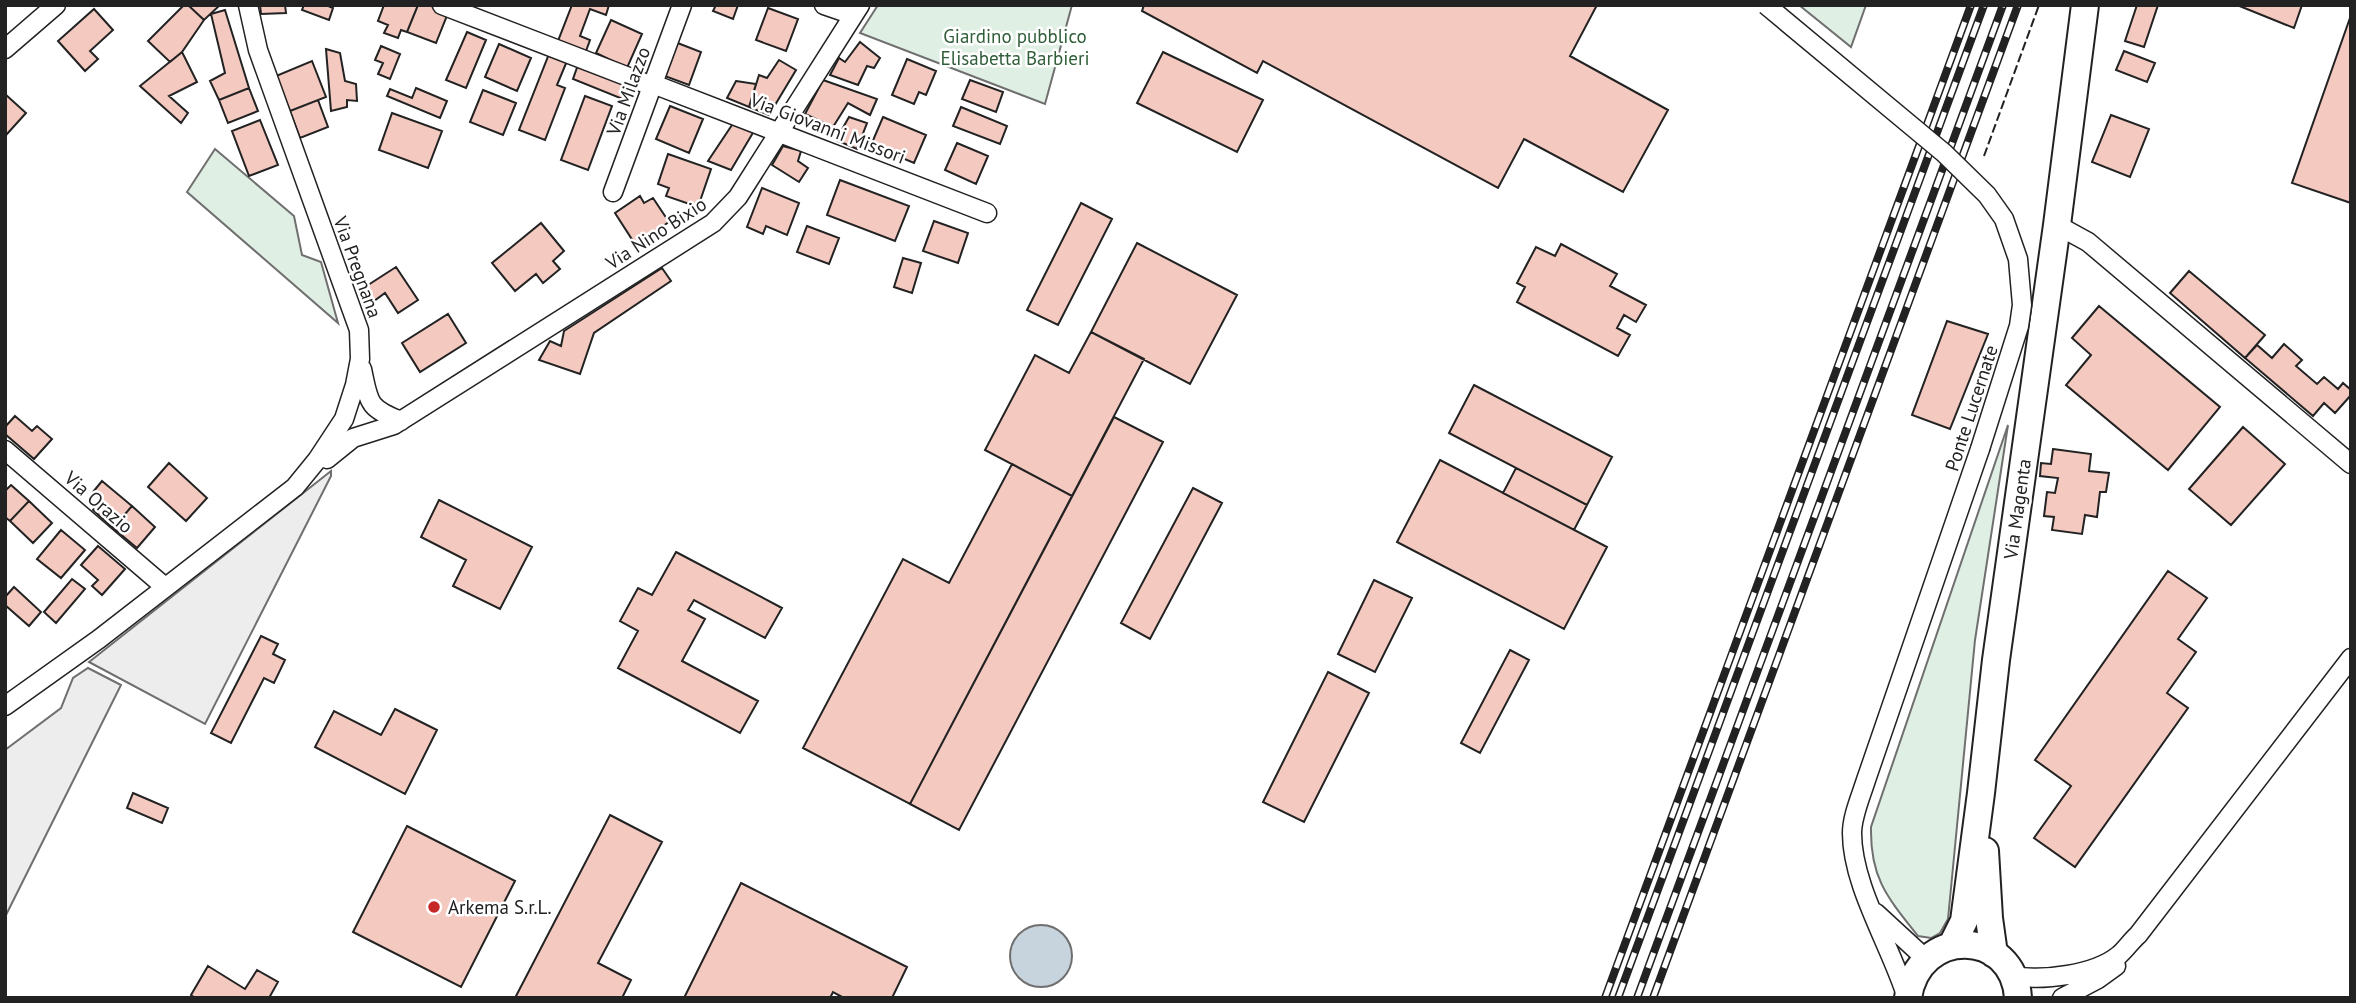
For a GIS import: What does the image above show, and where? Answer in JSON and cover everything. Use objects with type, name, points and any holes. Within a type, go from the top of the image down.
[{"type":"street","points":[[5,49],[56,5]]},
{"type":"street","name":"Via Pregnana","points":[[5,705],[57,663],[160,590],[295,487],[344,419],[360,359],[359,330],[258,50],[248,5]]},
{"type":"street","name":"Via Giovanni Missori","points":[[442,5],[781,132],[987,213]]},
{"type":"street","name":"Via Milazzo","points":[[613,192],[682,5]]},
{"type":"street","points":[[824,5],[856,10]]},
{"type":"street","name":"Ponte Lucernate","points":[[1766,5],[1944,153],[1987,195],[2004,219],[2018,259],[2022,304],[2020,326],[2011,358],[1851,830],[1856,872],[1908,998]]},
{"type":"street","name":"Via Magenta","points":[[1952,945],[1964,920],[1982,793],[1996,660],[2085,5]]},
{"type":"street","name":"Via Nino Bixio","points":[[295,487],[346,442],[363,434],[389,428],[401,421],[713,223],[738,197],[856,10]]},
{"type":"street","points":[[2057,225],[2088,242],[2351,464]]},
{"type":"street","points":[[360,359],[369,402],[379,411],[401,421]]},
{"type":"street","name":"Via Orazio","points":[[5,450],[160,590]]},
{"type":"street","points":[[1908,998],[1914,974],[1926,959],[1952,945],[1971,945],[1994,954],[2003,961],[2015,987],[2027,978],[2077,974],[2101,966],[2119,955],[2351,658]]},
{"type":"street","name":"Via Magenta","points":[[1982,793],[1989,918],[1994,954]]},
{"type":"street","name":"Ponte Lucernate","points":[[1873,911],[1926,959]]},
{"type":"street","points":[[2062,998],[2098,979],[2125,959],[2137,934]]},
{"type":"green space","name":"Giardino pubblico Elisabetta Barbieri","points":[[878,5],[1072,5],[1045,104],[860,33]]},
{"type":"green space","points":[[1799,5],[1866,5],[1851,47]]},
{"type":"green space","points":[[215,149],[294,216],[302,255],[321,262],[338,323],[187,192]]},
{"type":"green space","points":[[2008,425],[1975,640],[1948,919],[1940,933],[1931,938],[1918,936],[1882,886],[1871,845],[1871,827]]},
{"type":"shaded area","points":[[331,471],[331,476],[205,724],[89,662]]},
{"type":"shaded area","points":[[88,668],[121,685],[5,917],[5,750],[61,708],[73,678]]},
{"type":"shaded area","points":[[1041,925],[1063,934],[1072,956],[1063,978],[1041,987],[1019,978],[1010,956],[1019,934]]},
{"type":"building","points":[[184,5],[188,5],[204,20],[182,52],[170,62],[148,41]]},
{"type":"building","points":[[188,5],[220,5],[204,20]]},
{"type":"building","points":[[260,5],[285,5],[286,13],[261,14]]},
{"type":"building","points":[[304,5],[326,5],[333,8],[329,20],[302,10]]},
{"type":"building","points":[[384,5],[418,5],[407,32],[401,30],[398,38],[384,33],[388,25],[378,21]]},
{"type":"building","points":[[418,5],[429,5],[448,13],[436,43],[407,32]]},
{"type":"building","points":[[572,5],[609,5],[606,15],[590,9],[580,36],[590,40],[586,51],[558,41]]},
{"type":"building","points":[[716,5],[738,5],[733,19],[713,11]]},
{"type":"building","points":[[1144,5],[1597,5],[1570,56],[1668,110],[1623,192],[1524,139],[1498,188],[1263,61],[1257,73],[1142,11]]},
{"type":"building","points":[[2137,5],[2158,5],[2144,47],[2125,41]]},
{"type":"building","points":[[2237,5],[2302,5],[2294,28]]},
{"type":"building","points":[[768,8],[798,19],[786,51],[756,40]]},
{"type":"building","points":[[94,9],[113,30],[90,51],[98,59],[85,71],[58,41]]},
{"type":"building","points":[[225,10],[249,88],[219,100],[210,81],[225,73],[211,14]]},
{"type":"building","points":[[2351,15],[2351,203],[2292,183]]},
{"type":"building","points":[[611,20],[642,34],[627,68],[596,53]]},
{"type":"building","points":[[467,32],[486,40],[466,88],[446,80]]},
{"type":"building","points":[[675,42],[701,52],[689,85],[662,75]]},
{"type":"building","points":[[860,42],[880,58],[874,68],[867,66],[858,85],[830,75],[839,58],[845,62]]},
{"type":"building","points":[[499,44],[531,58],[517,91],[485,77]]},
{"type":"building","points":[[381,46],[400,54],[390,79],[378,74],[383,63],[375,60]]},
{"type":"building","points":[[326,49],[340,53],[345,81],[356,84],[357,101],[347,100],[347,107],[331,111]]},
{"type":"building","points":[[2124,51],[2155,63],[2147,82],[2116,70]]},
{"type":"building","points":[[182,52],[197,82],[169,96],[188,113],[181,123],[140,86]]},
{"type":"building","points":[[1163,52],[1263,100],[1237,152],[1137,103]]},
{"type":"building","points":[[549,54],[567,61],[557,85],[565,88],[545,140],[519,130]]},
{"type":"building","points":[[907,59],[936,71],[926,95],[919,92],[914,104],[892,95]]},
{"type":"building","points":[[779,60],[796,70],[769,115],[749,107],[759,75],[767,78]]},
{"type":"building","points":[[312,61],[326,97],[290,111],[276,76]]},
{"type":"building","points":[[579,62],[631,83],[625,100],[573,79]]},
{"type":"building","points":[[823,80],[877,99],[870,115],[848,103],[833,127],[805,114]]},
{"type":"building","points":[[970,80],[1003,92],[996,112],[962,99]]},
{"type":"building","points":[[736,81],[756,84],[749,107],[727,98]]},
{"type":"building","points":[[249,88],[258,111],[228,123],[219,100]]},
{"type":"building","points":[[416,88],[447,101],[440,118],[387,96],[390,89],[412,98]]},
{"type":"building","points":[[483,90],[516,103],[503,135],[470,122]]},
{"type":"building","points":[[5,94],[26,113],[7,134],[5,132]]},
{"type":"building","points":[[585,96],[612,106],[588,170],[561,160]]},
{"type":"building","points":[[318,100],[328,127],[300,138],[290,111]]},
{"type":"building","points":[[670,106],[703,119],[689,153],[656,139]]},
{"type":"building","points":[[961,107],[1007,126],[1000,144],[953,126]]},
{"type":"building","points":[[392,113],[442,131],[428,168],[379,150]]},
{"type":"building","points":[[2111,115],[2149,129],[2130,177],[2092,162]]},
{"type":"building","points":[[849,117],[867,123],[857,149],[836,140]]},
{"type":"building","points":[[883,117],[926,135],[914,163],[871,145]]},
{"type":"building","points":[[260,120],[278,165],[249,176],[232,131]]},
{"type":"building","points":[[734,122],[754,131],[731,170],[708,161]]},
{"type":"building","points":[[957,143],[988,156],[976,184],[945,170]]},
{"type":"building","points":[[783,146],[801,151],[798,161],[808,168],[799,182],[772,165]]},
{"type":"building","points":[[668,154],[711,169],[698,207],[666,196],[669,188],[658,184]]},
{"type":"building","points":[[840,180],[909,206],[895,241],[827,215]]},
{"type":"building","points":[[762,188],[799,203],[787,235],[766,226],[763,234],[747,227]]},
{"type":"building","points":[[640,196],[644,203],[653,198],[669,222],[635,244],[615,213]]},
{"type":"building","points":[[1081,203],[1112,219],[1058,325],[1027,310]]},
{"type":"building","points":[[934,221],[968,233],[958,263],[923,251]]},
{"type":"building","points":[[541,223],[564,251],[553,261],[560,269],[543,283],[536,274],[515,291],[492,263]]},
{"type":"building","points":[[807,226],[839,238],[829,264],[797,252]]},
{"type":"building","points":[[1137,243],[1237,295],[1190,384],[1091,332]]},
{"type":"building","points":[[1561,244],[1617,274],[1610,286],[1646,305],[1636,322],[1624,315],[1617,328],[1630,335],[1618,356],[1517,302],[1525,287],[1517,283],[1536,247],[1555,256]]},
{"type":"building","points":[[903,258],[921,263],[912,293],[894,287]]},
{"type":"building","points":[[396,267],[418,300],[398,313],[385,293],[374,301],[365,287]]},
{"type":"building","points":[[662,268],[671,281],[594,333],[580,374],[539,360],[550,341],[561,346],[564,331]]},
{"type":"building","points":[[2189,271],[2265,335],[2245,358],[2170,293]]},
{"type":"building","points":[[2099,306],[2220,407],[2168,470],[2066,385],[2091,355],[2072,338]]},
{"type":"building","points":[[448,314],[466,343],[420,372],[402,343]]},
{"type":"building","points":[[1947,321],[1988,334],[1950,429],[1912,415]]},
{"type":"building","points":[[1091,332],[1144,359],[1072,496],[985,450],[1035,355],[1069,373]]},
{"type":"building","points":[[2284,344],[2302,360],[2296,366],[2317,384],[2324,377],[2338,389],[2343,383],[2351,390],[2351,395],[2335,413],[2324,403],[2313,416],[2245,358],[2257,345],[2272,358]]},
{"type":"building","points":[[1474,385],[1612,457],[1587,505],[1449,433]]},
{"type":"building","points":[[15,416],[32,431],[37,426],[52,439],[34,459],[5,434],[5,427]]},
{"type":"building","points":[[1114,417],[1163,442],[959,830],[910,804]]},
{"type":"building","points":[[2243,427],[2285,464],[2231,525],[2189,489]]},
{"type":"building","points":[[2053,449],[2091,454],[2089,471],[2109,473],[2106,492],[2100,492],[2097,517],[2085,515],[2082,534],[2052,530],[2054,517],[2044,516],[2047,492],[2055,493],[2058,478],[2040,476],[2041,463],[2051,464]]},
{"type":"building","points":[[1440,460],[1607,547],[1564,629],[1397,542]]},
{"type":"building","points":[[169,463],[207,498],[186,521],[148,487]]},
{"type":"building","points":[[1012,464],[1072,496],[910,804],[803,748],[903,559],[949,583]]},
{"type":"building","points":[[1516,468],[1587,505],[1574,530],[1503,493]]},
{"type":"building","points":[[102,481],[132,506],[113,528],[93,510],[102,500],[93,492]]},
{"type":"building","points":[[11,485],[29,501],[10,521],[5,517],[5,488]]},
{"type":"building","points":[[1193,488],[1222,503],[1150,639],[1121,623]]},
{"type":"building","points":[[439,500],[532,547],[500,609],[453,586],[466,560],[421,537]]},
{"type":"building","points":[[29,501],[52,523],[33,543],[10,521]]},
{"type":"building","points":[[132,506],[155,527],[137,548],[113,528]]},
{"type":"building","points":[[61,530],[85,550],[61,578],[37,559]]},
{"type":"building","points":[[98,546],[125,569],[102,595],[92,586],[98,580],[81,565]]},
{"type":"building","points":[[676,552],[782,608],[765,638],[694,600],[688,610],[705,619],[682,661],[758,701],[740,733],[618,668],[638,631],[620,621],[638,588],[652,595]]},
{"type":"building","points":[[2168,571],[2207,598],[2178,639],[2196,652],[2167,693],[2188,708],[2075,867],[2034,838],[2071,786],[2035,760]]},
{"type":"building","points":[[72,579],[85,589],[56,623],[44,612]]},
{"type":"building","points":[[1374,580],[1412,598],[1375,672],[1338,654]]},
{"type":"building","points":[[14,587],[41,612],[29,626],[5,605],[5,597]]},
{"type":"building","points":[[261,636],[278,644],[273,654],[285,660],[274,683],[264,678],[231,743],[211,733]]},
{"type":"building","points":[[1510,650],[1529,660],[1480,753],[1461,743]]},
{"type":"building","points":[[1328,672],[1369,693],[1304,822],[1263,802]]},
{"type":"building","points":[[395,709],[437,730],[405,794],[315,747],[334,711],[381,735]]},
{"type":"building","points":[[133,793],[168,808],[162,823],[127,808]]},
{"type":"building","points":[[610,815],[662,842],[598,963],[631,980],[622,998],[515,998]]},
{"type":"building","name":"Arkema S.r.L.","points":[[407,826],[515,881],[461,987],[353,932]]},
{"type":"building","points":[[741,883],[907,967],[892,998],[844,998],[833,992],[830,998],[684,998]]},
{"type":"building","points":[[208,966],[245,989],[257,970],[278,982],[269,998],[195,998],[191,995]]},
{"type":"railway","points":[[1605,998],[1971,5]]},
{"type":"railway","points":[[1618,998],[1984,5]]},
{"type":"railway","points":[[1637,998],[2003,5]]},
{"type":"railway","points":[[1653,998],[2018,5]]},
{"type":"fence","points":[[1984,156],[2039,5]]},
{"type":"place","name":"Arkema S.r.L.","points":[[434,907]]}]
